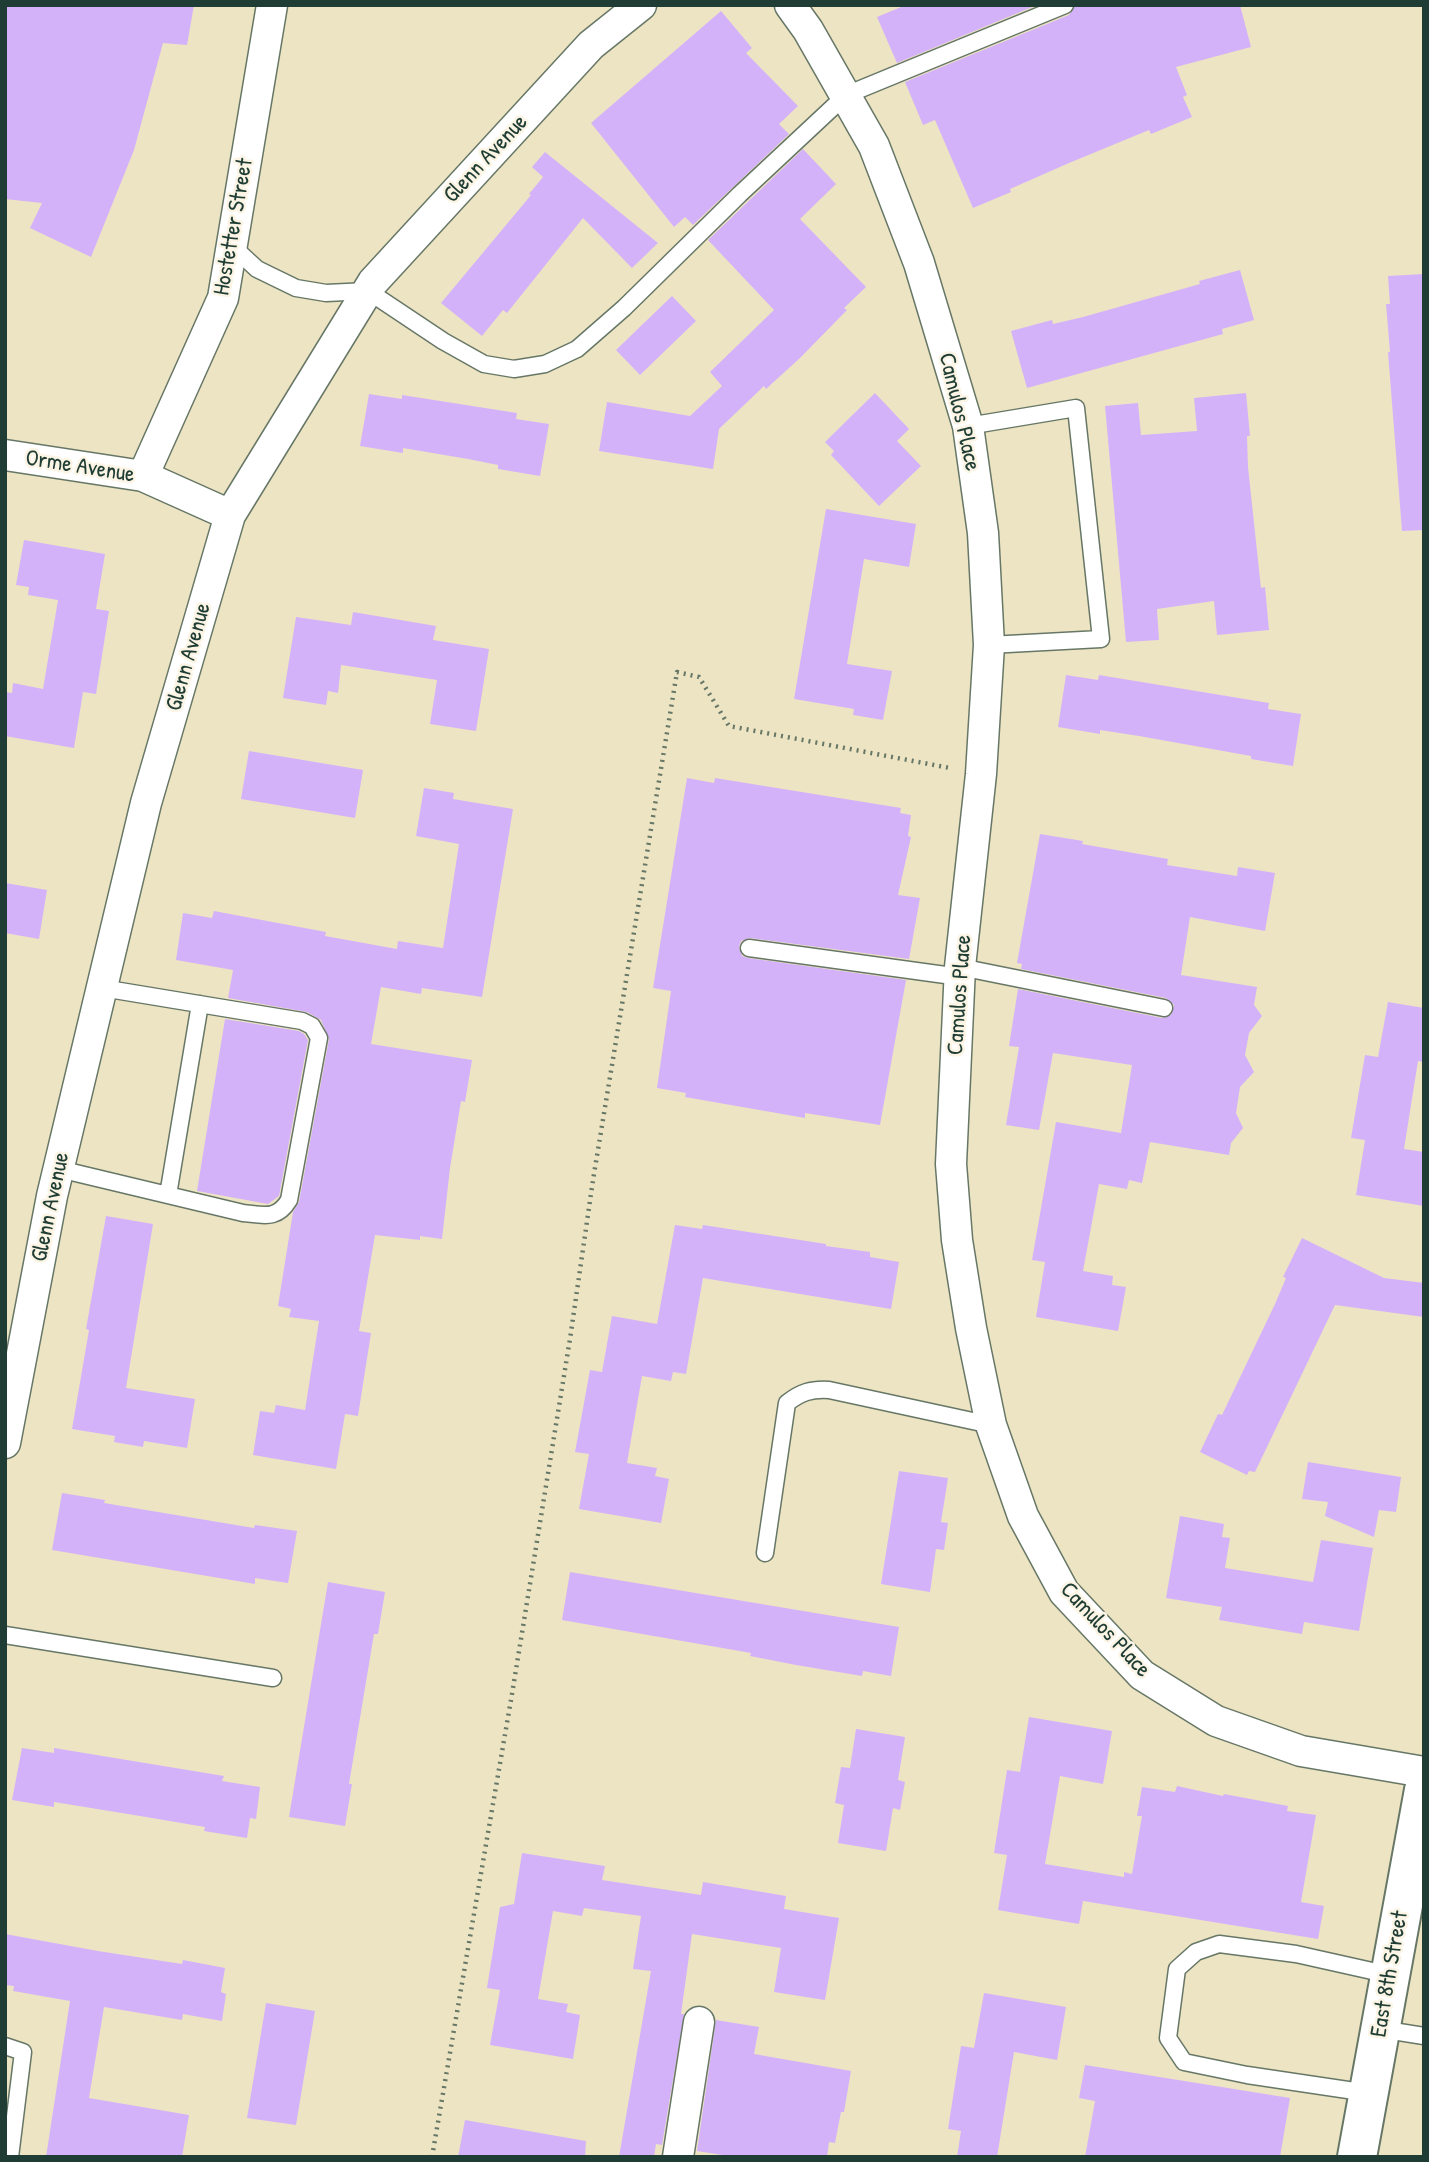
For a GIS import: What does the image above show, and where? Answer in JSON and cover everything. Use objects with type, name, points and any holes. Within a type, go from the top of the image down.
[{"type":"main road","name":"East 8th Street","points":[[1357,2157],[1424,1790]]},
{"type":"street","name":"Hostetter Street","points":[[143,476],[223,298],[272,5]]},
{"type":"street","name":"Glenn Avenue","points":[[5,1443],[59,1169],[146,803],[230,515],[373,282],[591,45],[641,5]]},
{"type":"street","name":"Camulos Place","points":[[790,5],[808,30],[874,146],[919,263],[968,426],[983,533],[989,645],[982,774],[960,972],[952,1177],[959,1253],[991,1425],[1023,1516],[1064,1592],[1142,1675],[1216,1721],[1301,1751],[1424,1772]]},
{"type":"street","name":"Orme Avenue","points":[[5,455],[143,476],[230,515]]},
{"type":"street","points":[[678,2157],[699,2022]]},
{"type":"lane","points":[[232,246],[257,269],[296,288],[326,293],[368,291],[443,341],[484,364],[514,369],[545,364],[577,349],[624,307],[846,95],[1065,5]]},
{"type":"lane","points":[[968,426],[1076,408],[1101,639],[989,645]]},
{"type":"lane","points":[[749,948],[960,972],[1164,1008]]},
{"type":"lane","points":[[59,1169],[243,1213],[270,1216],[283,1210],[289,1200],[319,1038],[312,1027],[302,1021],[102,988]]},
{"type":"lane","points":[[168,1195],[200,1004]]},
{"type":"lane","points":[[765,1553],[787,1402],[799,1393],[813,1389],[829,1390],[991,1425]]},
{"type":"lane","points":[[5,1635],[273,1678]]},
{"type":"lane","points":[[1368,2093],[1184,2063],[1168,2038],[1177,1969],[1196,1952],[1219,1944],[1296,1954],[1390,1975]]},
{"type":"lane","points":[[1380,2029],[1424,2036]]},
{"type":"lane","points":[[5,2046],[23,2053],[10,2157]]},
{"type":"path","points":[[432,2157],[516,1667],[677,672],[699,677],[729,726],[982,774]]},
{"type":"building","points":[[5,5],[194,5],[187,45],[163,43],[134,150],[91,257],[30,228],[42,203],[5,199]]},
{"type":"building","points":[[906,5],[1037,5],[897,63],[877,17]]},
{"type":"building","points":[[1075,5],[1240,5],[1251,47],[1176,67],[1187,95],[1183,97],[1192,117],[1151,134],[1149,130],[1069,163],[973,208],[935,120],[923,125],[905,82],[1069,15]]},
{"type":"building","points":[[721,11],[752,48],[746,53],[798,106],[779,124],[789,134],[693,225],[685,217],[674,227],[591,123]]},
{"type":"building","points":[[803,149],[836,184],[800,219],[866,287],[800,358],[766,389],[764,386],[719,429],[713,469],[599,451],[607,402],[690,416],[722,386],[710,372],[774,310],[708,240]]},
{"type":"building","points":[[545,152],[658,243],[632,268],[583,218],[507,313],[503,310],[482,336],[441,303],[531,195],[529,194],[543,177],[532,167]]},
{"type":"building","points":[[1240,270],[1254,320],[1222,329],[1223,334],[1027,388],[1011,331],[1052,320],[1053,324],[1083,317]]},
{"type":"building","points":[[1424,274],[1424,530],[1402,531],[1388,352],[1388,276]]},
{"type":"building","points":[[672,296],[696,321],[640,375],[616,350]]},
{"type":"building","points":[[875,393],[909,429],[897,441],[921,466],[879,506],[831,455],[834,451],[825,442]]},
{"type":"building","points":[[1246,393],[1250,436],[1247,436],[1248,467],[1261,588],[1265,587],[1269,630],[1217,635],[1214,601],[1157,609],[1159,640],[1126,642],[1105,406],[1138,403],[1141,435],[1197,431],[1194,398]]},
{"type":"building","points":[[369,394],[402,399],[402,395],[517,413],[516,419],[549,424],[540,476],[498,469],[498,465],[403,448],[403,453],[360,446]]},
{"type":"building","points":[[826,509],[916,524],[909,567],[864,559],[847,664],[892,671],[883,720],[853,715],[854,709],[794,699]]},
{"type":"building","points":[[24,540],[105,554],[96,609],[109,611],[96,694],[83,692],[74,748],[5,736],[5,692],[12,693],[13,683],[43,689],[58,600],[28,595],[29,587],[16,585]]},
{"type":"building","points":[[353,612],[436,626],[433,640],[489,649],[476,731],[430,724],[437,680],[341,665],[338,693],[328,691],[326,705],[283,698],[296,617],[351,625]]},
{"type":"building","points":[[1066,675],[1098,680],[1099,675],[1269,703],[1268,709],[1301,714],[1293,766],[1139,736],[1100,730],[1100,734],[1058,727]]},
{"type":"building","points":[[249,751],[363,770],[355,818],[241,799]]},
{"type":"building","points":[[687,778],[714,783],[715,778],[901,808],[900,813],[911,815],[908,836],[911,837],[898,895],[920,898],[909,959],[750,938],[741,941],[739,947],[742,956],[748,958],[906,980],[880,1125],[805,1113],[805,1118],[685,1097],[686,1093],[657,1088],[671,991],[653,988]]},
{"type":"building","points":[[424,788],[454,793],[453,799],[513,809],[482,997],[422,988],[421,994],[381,987],[371,1044],[472,1060],[465,1102],[461,1101],[442,1239],[420,1236],[420,1240],[375,1235],[359,1331],[371,1333],[358,1416],[345,1414],[336,1469],[253,1455],[260,1411],[274,1413],[276,1405],[305,1410],[319,1321],[289,1317],[291,1309],[278,1306],[293,1212],[299,1202],[329,1039],[321,1020],[307,1012],[228,998],[233,970],[176,960],[183,913],[212,918],[214,911],[326,932],[325,936],[397,949],[398,941],[443,948],[459,844],[416,836]]},
{"type":"building","points":[[1040,834],[1168,859],[1167,865],[1237,876],[1238,867],[1275,873],[1265,931],[1190,917],[1181,975],[1257,987],[1254,1005],[1262,1016],[1249,1033],[1245,1055],[1254,1072],[1240,1087],[1236,1113],[1243,1128],[1231,1143],[1229,1155],[1150,1142],[1142,1183],[1129,1180],[1127,1189],[1099,1184],[1083,1271],[1113,1276],[1112,1285],[1126,1287],[1118,1331],[1036,1317],[1045,1262],[1032,1260],[1056,1122],[1121,1133],[1132,1065],[1053,1053],[1039,1130],[1006,1125],[1019,1047],[1009,1046],[1018,989],[1162,1018],[1171,1015],[1174,1005],[1166,998],[1021,969],[1022,964],[1017,963]]},
{"type":"building","points":[[5,883],[47,890],[39,939],[5,933]]},
{"type":"building","points":[[1388,1002],[1424,1008],[1424,1062],[1418,1061],[1404,1149],[1424,1152],[1424,1206],[1356,1195],[1365,1140],[1351,1138],[1365,1055],[1378,1057]]},
{"type":"building","points":[[225,1019],[299,1031],[308,1040],[279,1196],[268,1204],[197,1191]]},
{"type":"building","points":[[106,1216],[153,1224],[126,1388],[195,1399],[187,1448],[144,1441],[143,1447],[114,1442],[115,1436],[72,1429]]},
{"type":"building","points":[[675,1225],[702,1229],[703,1225],[826,1244],[870,1252],[870,1257],[899,1262],[891,1309],[703,1278],[686,1374],[673,1372],[671,1381],[642,1376],[627,1463],[657,1468],[655,1476],[669,1479],[661,1523],[579,1509],[589,1454],[575,1452],[590,1370],[602,1372],[612,1316],[657,1324]]},
{"type":"building","points":[[1302,1238],[1384,1278],[1424,1283],[1424,1317],[1335,1305],[1255,1472],[1249,1471],[1247,1475],[1200,1452],[1218,1414],[1222,1415],[1275,1304],[1286,1278],[1283,1277]]},
{"type":"building","points":[[1308,1462],[1401,1477],[1396,1512],[1379,1510],[1374,1537],[1325,1516],[1328,1502],[1302,1499]]},
{"type":"building","points":[[899,1471],[948,1478],[941,1522],[948,1523],[944,1550],[936,1549],[930,1592],[881,1584]]},
{"type":"building","points":[[62,1493],[105,1500],[104,1503],[254,1528],[255,1525],[297,1531],[288,1583],[255,1578],[255,1584],[52,1550]]},
{"type":"building","points":[[1180,1516],[1224,1524],[1222,1537],[1230,1538],[1225,1568],[1313,1582],[1321,1540],[1373,1548],[1359,1631],[1304,1622],[1302,1634],[1219,1620],[1222,1607],[1166,1598]]},
{"type":"building","points":[[570,1572],[899,1627],[891,1676],[863,1671],[862,1676],[796,1665],[750,1656],[751,1653],[562,1620]]},
{"type":"building","points":[[328,1582],[385,1592],[378,1634],[374,1634],[349,1784],[352,1784],[345,1826],[289,1817]]},
{"type":"building","points":[[1029,1717],[1112,1731],[1103,1784],[1060,1776],[1045,1864],[1124,1877],[1124,1872],[1132,1874],[1142,1816],[1137,1816],[1142,1787],[1175,1792],[1177,1786],[1288,1806],[1287,1811],[1316,1815],[1301,1902],[1324,1906],[1318,1939],[1083,1901],[1079,1924],[998,1910],[1007,1855],[994,1853],[1007,1770],[1020,1772]]},
{"type":"building","points":[[856,1729],[905,1737],[898,1780],[905,1782],[900,1810],[893,1808],[886,1851],[838,1843],[844,1805],[835,1803],[841,1767],[850,1768]]},
{"type":"building","points":[[22,1748],[54,1753],[54,1748],[224,1776],[222,1781],[260,1787],[256,1819],[250,1818],[247,1838],[204,1831],[205,1827],[54,1802],[54,1807],[12,1800]]},
{"type":"building","points":[[522,1853],[605,1866],[602,1880],[701,1895],[703,1882],[786,1896],[784,1909],[839,1918],[825,2000],[774,1992],[781,1948],[692,1934],[681,2014],[684,2014],[662,2145],[656,2144],[654,2157],[619,2157],[651,1971],[633,1969],[641,1916],[584,1908],[582,1916],[553,1911],[538,1999],[568,2004],[566,2012],[580,2015],[573,2059],[490,2045],[500,1990],[487,1988],[500,1907],[514,1904]]},
{"type":"building","points":[[5,1934],[182,1964],[183,1960],[225,1968],[221,1992],[226,1994],[222,2021],[183,2014],[182,2020],[104,2007],[89,2098],[189,2115],[182,2157],[46,2157],[70,2001],[13,1991],[14,1986],[5,1985]]},
{"type":"building","points":[[984,1993],[1066,2007],[1057,2060],[1014,2052],[997,2157],[957,2157],[961,2131],[948,2129],[961,2046],[974,2048]]},
{"type":"building","points":[[266,2003],[315,2011],[296,2125],[247,2118]]},
{"type":"building","points":[[716,2020],[759,2027],[754,2054],[851,2071],[844,2112],[841,2112],[835,2143],[829,2142],[827,2157],[735,2157],[697,2151]]},
{"type":"building","points":[[1085,2065],[1290,2098],[1280,2157],[1085,2157],[1095,2101],[1079,2098]]},
{"type":"building","points":[[465,2120],[586,2141],[585,2157],[458,2157]]}]
